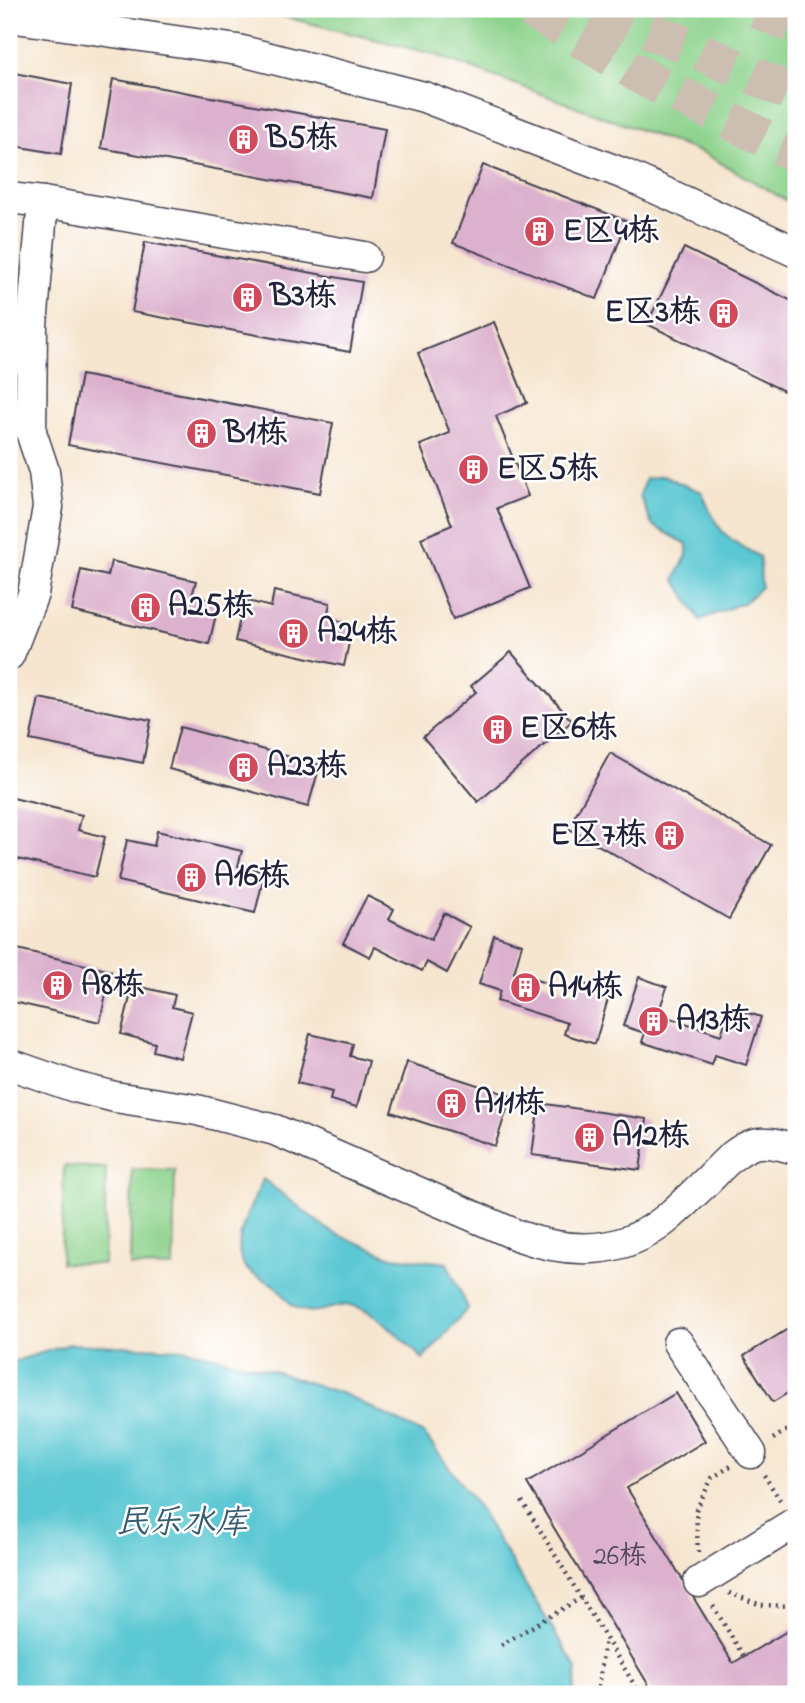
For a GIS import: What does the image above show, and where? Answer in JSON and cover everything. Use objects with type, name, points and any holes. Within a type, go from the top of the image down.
[{"type":"street","points":[[9,17],[238,50],[424,97],[624,174],[796,252]]},
{"type":"street","points":[[9,198],[365,257]]},
{"type":"street","points":[[9,655],[33,594],[48,507],[44,471],[31,432],[30,392],[32,325],[43,202]]},
{"type":"street","points":[[9,1064],[75,1087],[115,1097],[197,1110],[275,1130],[519,1236],[562,1248],[584,1250],[606,1247],[647,1232],[665,1220],[740,1150],[757,1143],[796,1149]]},
{"type":"street","points":[[678,1343],[751,1453]]},
{"type":"street","points":[[699,1582],[795,1523]]},
{"type":"path","points":[[744,1657],[699,1582],[696,1510],[712,1478],[796,1424]]},
{"type":"path","points":[[751,1453],[795,1523]]},
{"type":"path","points":[[522,1501],[640,1694]]},
{"type":"path","points":[[699,1582],[761,1605],[796,1605]]},
{"type":"path","points":[[501,1645],[582,1598]]},
{"type":"path","points":[[597,1694],[606,1638]]},
{"type":"green space","points":[[253,9],[796,9],[796,206],[705,154],[433,54]]},
{"type":"green space","points":[[64,1166],[106,1168],[104,1264],[61,1263]]},
{"type":"green space","points":[[132,1169],[175,1170],[173,1267],[130,1266]]},
{"type":"water","points":[[663,476],[702,492],[712,516],[723,532],[760,557],[761,587],[745,602],[700,620],[675,579],[687,555],[687,544],[652,525],[640,496],[645,479]]},
{"type":"water","points":[[263,1179],[331,1232],[392,1257],[447,1263],[468,1308],[423,1359],[385,1324],[360,1308],[346,1305],[313,1312],[295,1307],[275,1286],[250,1272],[241,1260],[239,1249],[243,1225]]},
{"type":"water","name":"民乐水库","points":[[70,1344],[185,1349],[277,1372],[346,1395],[424,1434],[474,1501],[577,1669],[573,1694],[9,1694],[9,1363]]},
{"type":"building","points":[[9,72],[72,84],[61,154],[9,145]]},
{"type":"building","name":"B5栋","points":[[113,79],[385,129],[373,198],[101,148]]},
{"type":"building","name":"E区4栋","points":[[483,165],[627,221],[597,299],[453,243]]},
{"type":"building","name":"B3栋","points":[[145,242],[362,282],[350,352],[132,312]]},
{"type":"building","name":"E区3栋","points":[[684,248],[796,303],[796,397],[647,324]]},
{"type":"building","name":"E区5栋","points":[[494,322],[527,403],[496,416],[528,496],[497,508],[530,588],[453,619],[421,538],[452,525],[420,445],[450,433],[418,353]]},
{"type":"building","name":"B1栋","points":[[81,375],[333,423],[320,493],[68,445]]},
{"type":"building","name":"A25栋","points":[[111,561],[196,581],[192,596],[219,602],[209,644],[72,611],[81,570],[108,576]]},
{"type":"building","points":[[9,563],[13,564],[10,581],[9,581]]},
{"type":"building","name":"A24栋","points":[[274,591],[330,603],[327,618],[353,624],[344,666],[235,641],[244,600],[271,607]]},
{"type":"building","name":"E区6栋","points":[[511,652],[572,721],[478,802],[423,737],[476,692],[471,686]]},
{"type":"building","points":[[39,698],[151,720],[143,763],[30,740]]},
{"type":"building","name":"A23栋","points":[[180,727],[320,765],[308,807],[169,769]]},
{"type":"building","name":"E区7栋","points":[[610,753],[771,845],[729,919],[568,828]]},
{"type":"building","points":[[9,797],[82,815],[78,830],[105,837],[95,877],[9,857]]},
{"type":"building","name":"A16栋","points":[[157,831],[242,851],[238,866],[265,872],[255,913],[118,881],[127,840],[154,846]]},
{"type":"building","points":[[367,896],[394,909],[389,919],[431,940],[444,913],[470,927],[447,973],[427,962],[422,971],[375,947],[370,957],[343,943]]},
{"type":"building","name":"A14栋","points":[[494,935],[522,944],[514,973],[577,993],[580,983],[610,992],[595,1044],[564,1034],[567,1023],[497,1001],[500,991],[479,984]]},
{"type":"building","name":"A8栋","points":[[9,947],[111,971],[100,1022],[9,1001]]},
{"type":"building","name":"A13栋","points":[[639,977],[667,987],[658,1014],[721,1035],[730,1007],[761,1017],[746,1065],[715,1055],[712,1065],[642,1042],[645,1033],[623,1026]]},
{"type":"building","points":[[133,985],[175,995],[172,1007],[192,1012],[180,1058],[153,1051],[155,1043],[121,1034]]},
{"type":"building","points":[[310,1034],[353,1044],[350,1056],[369,1061],[357,1107],[330,1100],[332,1092],[297,1083]]},
{"type":"building","name":"A11栋","points":[[407,1062],[511,1096],[495,1146],[391,1112]]},
{"type":"building","name":"A12栋","points":[[539,1103],[647,1119],[640,1170],[532,1155]]},
{"type":"building","points":[[9,1140],[16,1161],[9,1163]]},
{"type":"building","points":[[796,1324],[796,1388],[773,1402],[744,1356]]},
{"type":"building","points":[[676,1393],[705,1441],[627,1488],[733,1663],[796,1626],[796,1694],[654,1694],[527,1483]]},
{"type":"tunnel","points":[[531,9],[647,79],[796,154]]},
{"type":"tunnel","points":[[595,9],[688,46],[796,95]]},
{"type":"tunnel","points":[[757,9],[796,26]]},
{"type":"place","name":"B5栋","points":[[243,139]]},
{"type":"place","name":"E区4栋","points":[[540,232]]},
{"type":"place","name":"B3栋","points":[[247,297]]},
{"type":"place","name":"E区3栋","points":[[724,313]]},
{"type":"place","name":"B1栋","points":[[201,434]]},
{"type":"place","name":"E区5栋","points":[[474,470]]},
{"type":"place","name":"A25栋","points":[[145,607]]},
{"type":"place","name":"A24栋","points":[[294,633]]},
{"type":"place","name":"E区6栋","points":[[497,729]]},
{"type":"place","name":"A23栋","points":[[244,767]]},
{"type":"place","name":"E区7栋","points":[[670,836]]},
{"type":"place","name":"A16栋","points":[[191,877]]},
{"type":"place","name":"A8栋","points":[[58,986]]},
{"type":"place","name":"A14栋","points":[[525,988]]},
{"type":"place","name":"A13栋","points":[[653,1021]]},
{"type":"place","name":"A11栋","points":[[451,1104]]},
{"type":"place","name":"A12栋","points":[[589,1137]]}]
